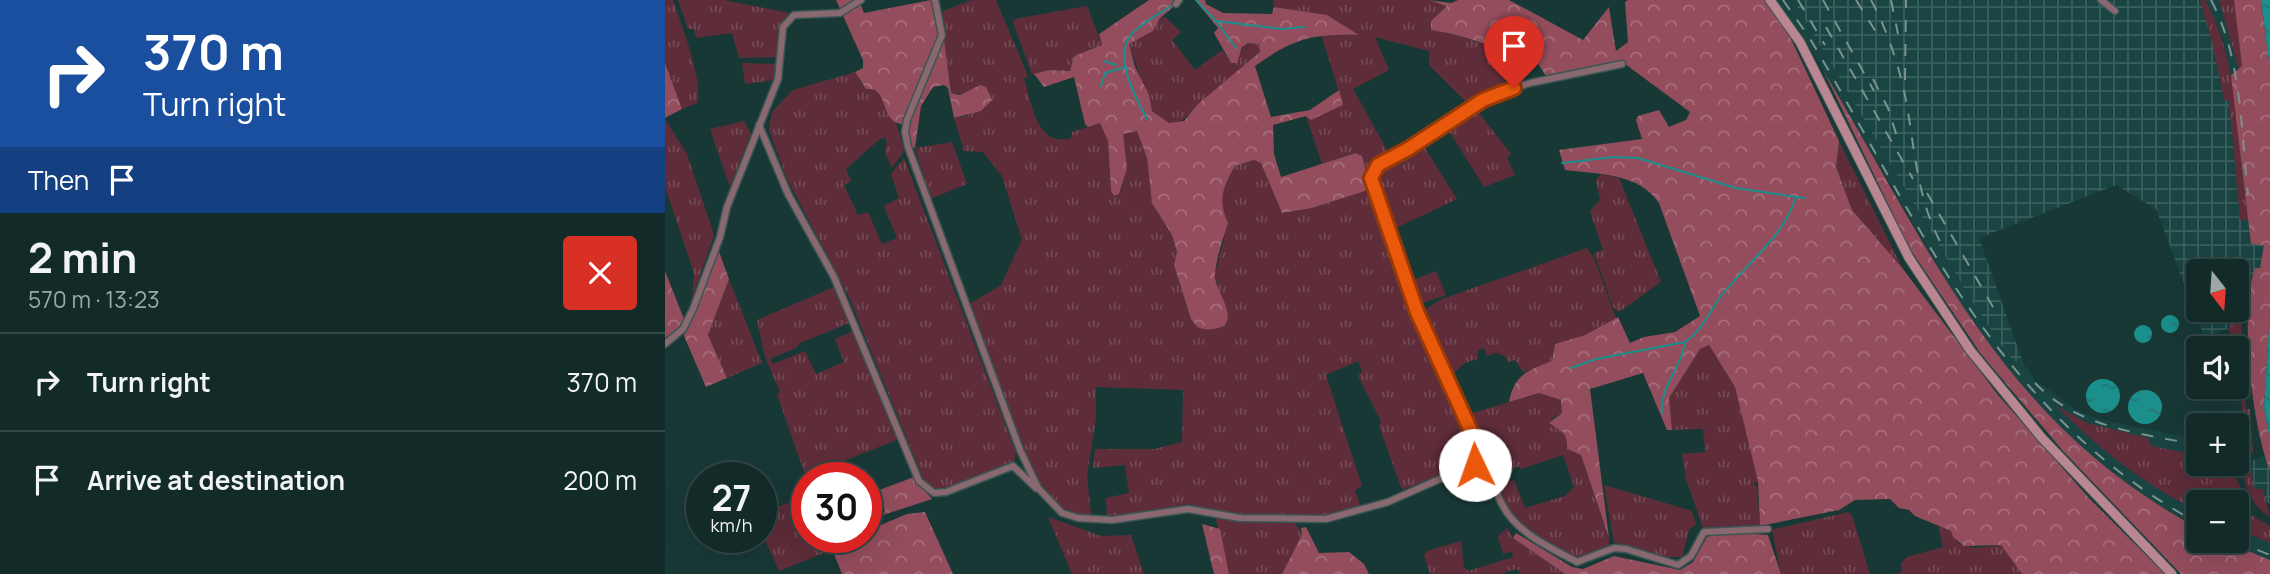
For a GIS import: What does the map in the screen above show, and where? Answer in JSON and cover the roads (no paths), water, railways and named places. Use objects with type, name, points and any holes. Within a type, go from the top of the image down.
[{"type":"main road","points":[[1770,0],[1800,43],[1909,258],[1970,350],[2042,439],[2172,574]]},
{"type":"street","points":[[665,344],[678,335],[693,309],[720,237],[727,206],[778,79],[783,27],[794,15],[840,13],[861,0]]},
{"type":"street","points":[[935,0],[942,35],[907,120],[906,140],[943,248],[1020,450],[1038,488],[1052,507],[1078,519],[1129,519],[1161,511],[1188,509],[1240,519],[1326,519],[1388,502],[1483,460]]},
{"type":"street","points":[[2101,0],[2115,11]]},
{"type":"street","points":[[1622,64],[1530,83],[1498,93],[1372,171],[1375,192],[1417,312],[1495,481],[1502,506],[1521,528],[1577,562],[1614,548],[1678,565],[1691,556],[1705,532],[1768,529]]},
{"type":"street","points":[[759,125],[788,194],[834,277],[919,481],[934,493],[946,492],[1013,466],[1038,488]]},
{"type":"water","points":[[2261,0],[2270,0],[2270,69]]},
{"type":"water","points":[[2270,313],[2270,440],[2264,408]]},
{"type":"water","points":[[2170,315],[2176,318],[2179,324],[2176,330],[2170,333],[2164,330],[2161,324],[2164,318]]},
{"type":"water","points":[[2139,325],[2147,325],[2152,334],[2150,341],[2139,343],[2134,338],[2134,330]]},
{"type":"water","points":[[2103,379],[2115,384],[2120,396],[2115,408],[2103,413],[2091,408],[2086,396],[2091,384]]},
{"type":"water","points":[[2145,390],[2157,395],[2162,407],[2157,419],[2145,424],[2133,419],[2128,407],[2133,395]]},
{"type":"waterway","points":[[1196,0],[1216,21],[1282,29],[1304,27]]},
{"type":"waterway","points":[[1147,119],[1128,79],[1124,56],[1126,45],[1139,27],[1174,4]]},
{"type":"waterway","points":[[1216,21],[1236,48]]},
{"type":"waterway","points":[[1104,61],[1116,65]]},
{"type":"waterway","points":[[1101,86],[1105,73],[1126,67]]},
{"type":"waterway","points":[[1562,163],[1614,157],[1638,158],[1736,188],[1796,197]]},
{"type":"waterway","points":[[1571,368],[1596,359],[1685,342],[1697,332],[1721,296],[1773,238],[1790,212],[1796,197],[1805,198]]},
{"type":"waterway","points":[[1662,413],[1664,395],[1685,342]]},
{"type":"railway","points":[[1783,0],[1809,37],[1928,244],[1970,309],[2016,371],[2068,428],[2128,479],[2186,515]]},
{"type":"railway","points":[[1798,0],[1825,45]]},
{"type":"railway","points":[[1823,0],[1874,91]]},
{"type":"railway","points":[[1856,0],[1881,40]]},
{"type":"railway","points":[[1871,0],[1890,42],[1899,72],[1924,200],[1943,247]]},
{"type":"railway","points":[[1891,0],[1898,34]]},
{"type":"railway","points":[[1905,80],[1906,0]]},
{"type":"railway","points":[[2211,0],[2229,46],[2239,95],[2248,195]]},
{"type":"railway","points":[[1826,27],[1913,179]]},
{"type":"railway","points":[[1873,79],[1888,108],[1898,140]]},
{"type":"railway","points":[[1927,193],[1997,314]]},
{"type":"railway","points":[[2035,383],[2070,410],[2090,419],[2132,432],[2186,443]]},
{"type":"railway","points":[[2249,547],[2270,555]]}]
